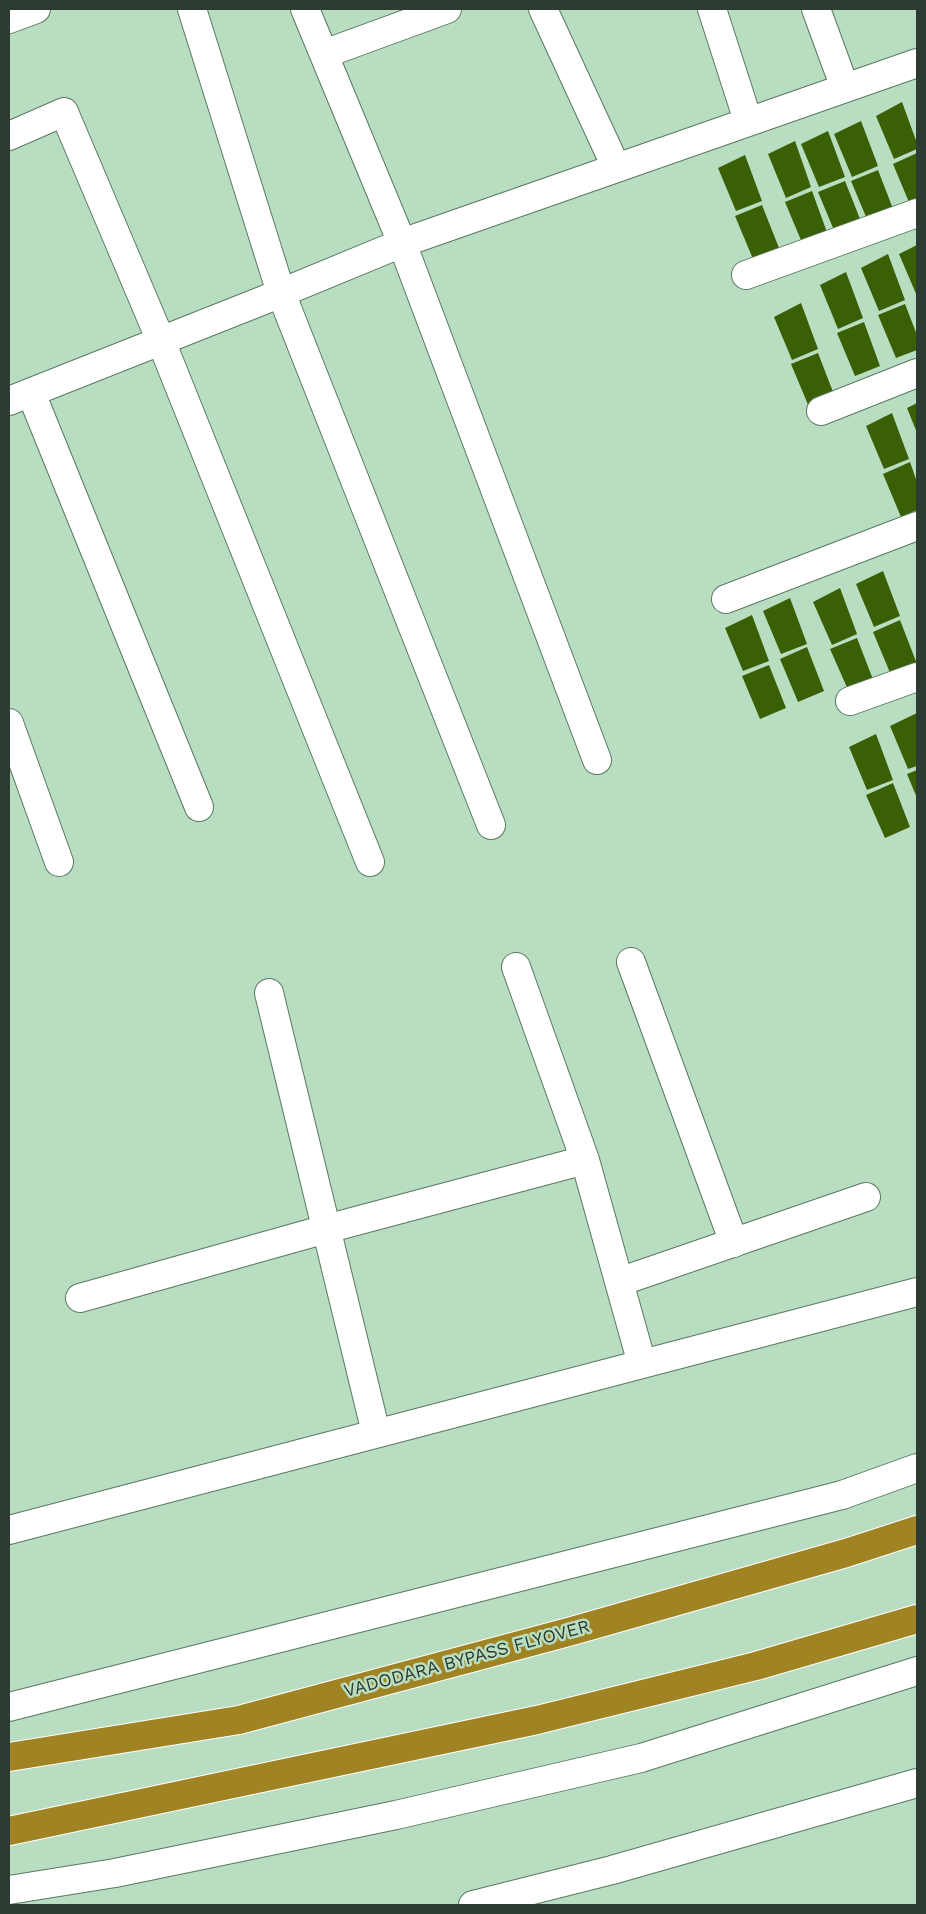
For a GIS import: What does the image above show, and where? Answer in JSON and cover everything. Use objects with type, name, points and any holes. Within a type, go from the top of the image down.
[{"type":"highway","name":"VADODARA BYPASS FLYOVER","points":[[9,1757],[239,1720],[582,1628],[846,1553],[917,1530]]},
{"type":"highway","points":[[9,1831],[537,1720],[756,1666],[917,1619]]},
{"type":"street","points":[[9,18],[36,9]]},
{"type":"street","points":[[192,9],[281,293],[491,825]]},
{"type":"street","points":[[305,9],[402,243],[597,760]]},
{"type":"street","points":[[324,54],[447,9]]},
{"type":"street","points":[[543,9],[616,167]]},
{"type":"street","points":[[712,9],[748,121]]},
{"type":"street","points":[[816,9],[845,88]]},
{"type":"street","points":[[199,807],[20,397],[402,243],[917,63]]},
{"type":"street","points":[[9,136],[64,112],[161,341],[370,862]]},
{"type":"street","points":[[746,275],[917,213]]},
{"type":"street","points":[[821,411],[917,373]]},
{"type":"street","points":[[726,599],[917,526]]},
{"type":"street","points":[[850,701],[917,677]]},
{"type":"street","points":[[9,722],[58,862]]},
{"type":"street","points":[[631,962],[734,1243]]},
{"type":"street","points":[[516,967],[585,1160],[642,1364]]},
{"type":"street","points":[[269,993],[376,1433]]},
{"type":"street","points":[[80,1298],[326,1229],[585,1160]]},
{"type":"street","points":[[619,1282],[866,1197]]},
{"type":"street","points":[[9,1530],[917,1292]]},
{"type":"street","points":[[9,1707],[842,1495],[917,1468]]},
{"type":"street","points":[[9,1890],[115,1873],[396,1815],[642,1758],[917,1671]]},
{"type":"street","points":[[473,1905],[612,1870],[917,1782]]},
{"type":"building","points":[[902,102],[917,143],[917,149],[894,159],[876,116]]},
{"type":"building","points":[[861,121],[878,166],[852,177],[834,134]]},
{"type":"building","points":[[828,131],[845,177],[819,187],[801,144]]},
{"type":"building","points":[[795,141],[811,187],[786,198],[768,154]]},
{"type":"building","points":[[917,153],[917,204],[911,207],[893,164]]},
{"type":"building","points":[[745,155],[762,201],[736,211],[718,168]]},
{"type":"building","points":[[878,170],[895,214],[869,224],[851,181]]},
{"type":"building","points":[[845,181],[862,224],[836,235],[818,192]]},
{"type":"building","points":[[812,191],[828,235],[803,245],[785,202]]},
{"type":"building","points":[[762,205],[779,248],[753,259],[735,216]]},
{"type":"building","points":[[917,245],[917,296],[899,254]]},
{"type":"building","points":[[888,254],[905,300],[879,311],[861,268]]},
{"type":"building","points":[[846,272],[863,318],[838,329],[820,285]]},
{"type":"building","points":[[801,303],[818,349],[792,360],[774,317]]},
{"type":"building","points":[[905,304],[917,335],[917,350],[896,358],[878,315]]},
{"type":"building","points":[[864,322],[880,366],[855,376],[837,333]]},
{"type":"building","points":[[818,353],[835,397],[809,407],[791,364]]},
{"type":"building","points":[[917,403],[917,433],[907,408]]},
{"type":"building","points":[[892,413],[909,459],[884,469],[866,426]]},
{"type":"building","points":[[910,462],[917,482],[917,510],[901,517],[883,474]]},
{"type":"building","points":[[883,571],[900,616],[874,627],[856,584]]},
{"type":"building","points":[[840,588],[857,634],[832,645],[813,602]]},
{"type":"building","points":[[790,598],[807,644],[781,654],[763,611]]},
{"type":"building","points":[[752,615],[769,661],[743,671],[725,628]]},
{"type":"building","points":[[900,620],[917,664],[891,675],[873,632]]},
{"type":"building","points":[[857,638],[874,682],[849,692],[830,649]]},
{"type":"building","points":[[807,647],[824,691],[798,702],[780,659]]},
{"type":"building","points":[[769,665],[786,708],[760,719],[742,676]]},
{"type":"building","points":[[917,713],[917,766],[908,769],[890,726]]},
{"type":"building","points":[[876,734],[893,780],[867,790],[849,747]]},
{"type":"building","points":[[917,770],[917,798],[907,774]]},
{"type":"building","points":[[893,783],[910,827],[885,838],[866,795]]}]
